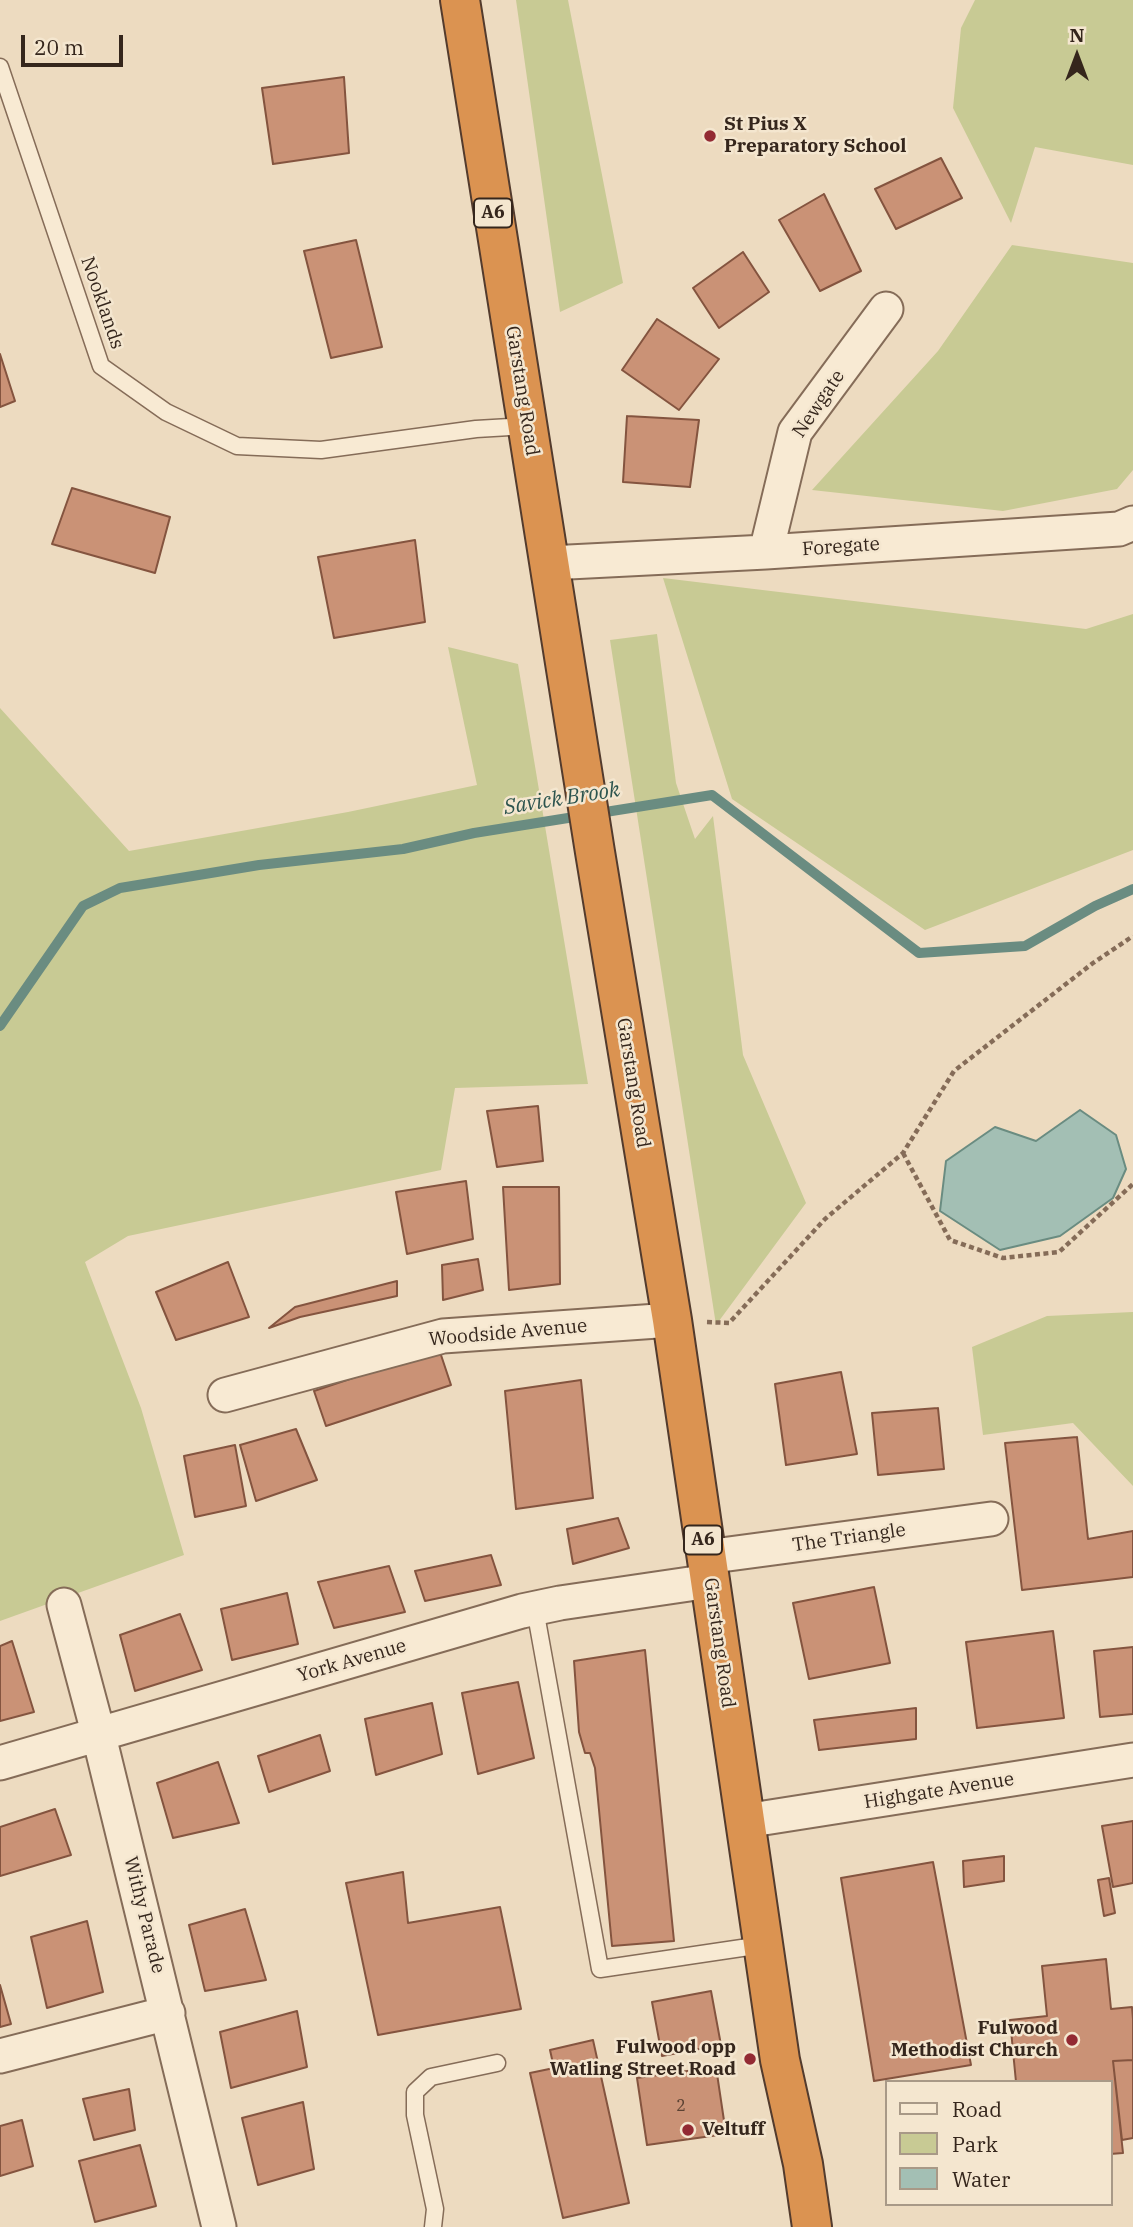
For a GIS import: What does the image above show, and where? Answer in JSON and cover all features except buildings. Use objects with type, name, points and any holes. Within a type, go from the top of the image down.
[{"type":"highway","name":"Garstang Road","points":[[460,0],[594,852],[672,1320],[780,2060],[803,2164],[813,2227]]},
{"type":"street","name":"Newgate","points":[[766,552],[795,432],[886,309]]},
{"type":"street","name":"Foregate","points":[[549,563],[766,552],[1119,528],[1133,523]]},
{"type":"street","name":"Woodside Avenue","points":[[225,1395],[443,1336],[672,1320]]},
{"type":"street","name":"The Triangle","points":[[708,1569],[991,1520]]},
{"type":"street","name":"York Avenue","points":[[0,1763],[535,1609],[708,1569]]},
{"type":"street","name":"Withy Parade","points":[[64,1605],[99,1736],[219,2227]]},
{"type":"street","name":"Highgate Avenue","points":[[745,1821],[1133,1760]]},
{"type":"street","points":[[0,2056],[168,2013]]},
{"type":"lane","name":"Nooklands","points":[[0,66],[102,366],[166,412],[237,446],[321,450],[476,429],[527,426]]},
{"type":"lane","points":[[535,1609],[600,1969],[762,1945]]},
{"type":"lane","points":[[433,2227],[435,2209],[415,2115],[415,2092],[431,2077],[497,2063]]},
{"type":"path","points":[[672,1320],[729,1323],[825,1219],[903,1153],[954,1070],[1093,963],[1133,936]]},
{"type":"path","points":[[903,1153],[950,1240],[1003,1258],[1059,1252],[1133,1184]]},
{"type":"green space","points":[[516,0],[568,0],[623,283],[560,312]]},
{"type":"green space","points":[[975,0],[1133,0],[1133,165],[1035,147],[1011,223],[953,108],[961,28]]},
{"type":"green space","points":[[1012,245],[1133,263],[1133,470],[1117,489],[1003,511],[812,490],[938,351]]},
{"type":"green space","points":[[663,578],[1086,629],[1133,614],[1133,850],[925,930],[732,799]]},
{"type":"green space","points":[[657,634],[676,783],[695,839],[713,816],[743,1055],[806,1203],[716,1325],[610,640]]},
{"type":"green space","points":[[448,647],[518,664],[588,1084],[455,1088],[441,1170],[128,1236],[85,1262],[141,1408],[184,1555],[0,1621],[0,708],[129,851],[348,812],[477,785]]},
{"type":"green space","points":[[1133,1312],[1133,1486],[1073,1423],[983,1435],[972,1347],[1047,1316]]},
{"type":"water","points":[[1080,1110],[1116,1135],[1126,1169],[1113,1198],[1060,1236],[1000,1250],[940,1211],[946,1161],[995,1127],[1036,1141]]},
{"type":"waterway","name":"Savick Brook","points":[[0,1026],[83,906],[120,888],[259,865],[403,849],[474,833],[712,795],[919,953],[1025,946],[1095,906],[1133,889]]},
{"type":"place","name":"St Pius X Preparatory School","points":[[710,136]]},
{"type":"place","name":"Fulwood Methodist Church","points":[[1072,2040]]},
{"type":"place","name":"Fulwood opp Watling Street Road","points":[[750,2059]]},
{"type":"place","name":"Veltuff","points":[[688,2130]]}]
